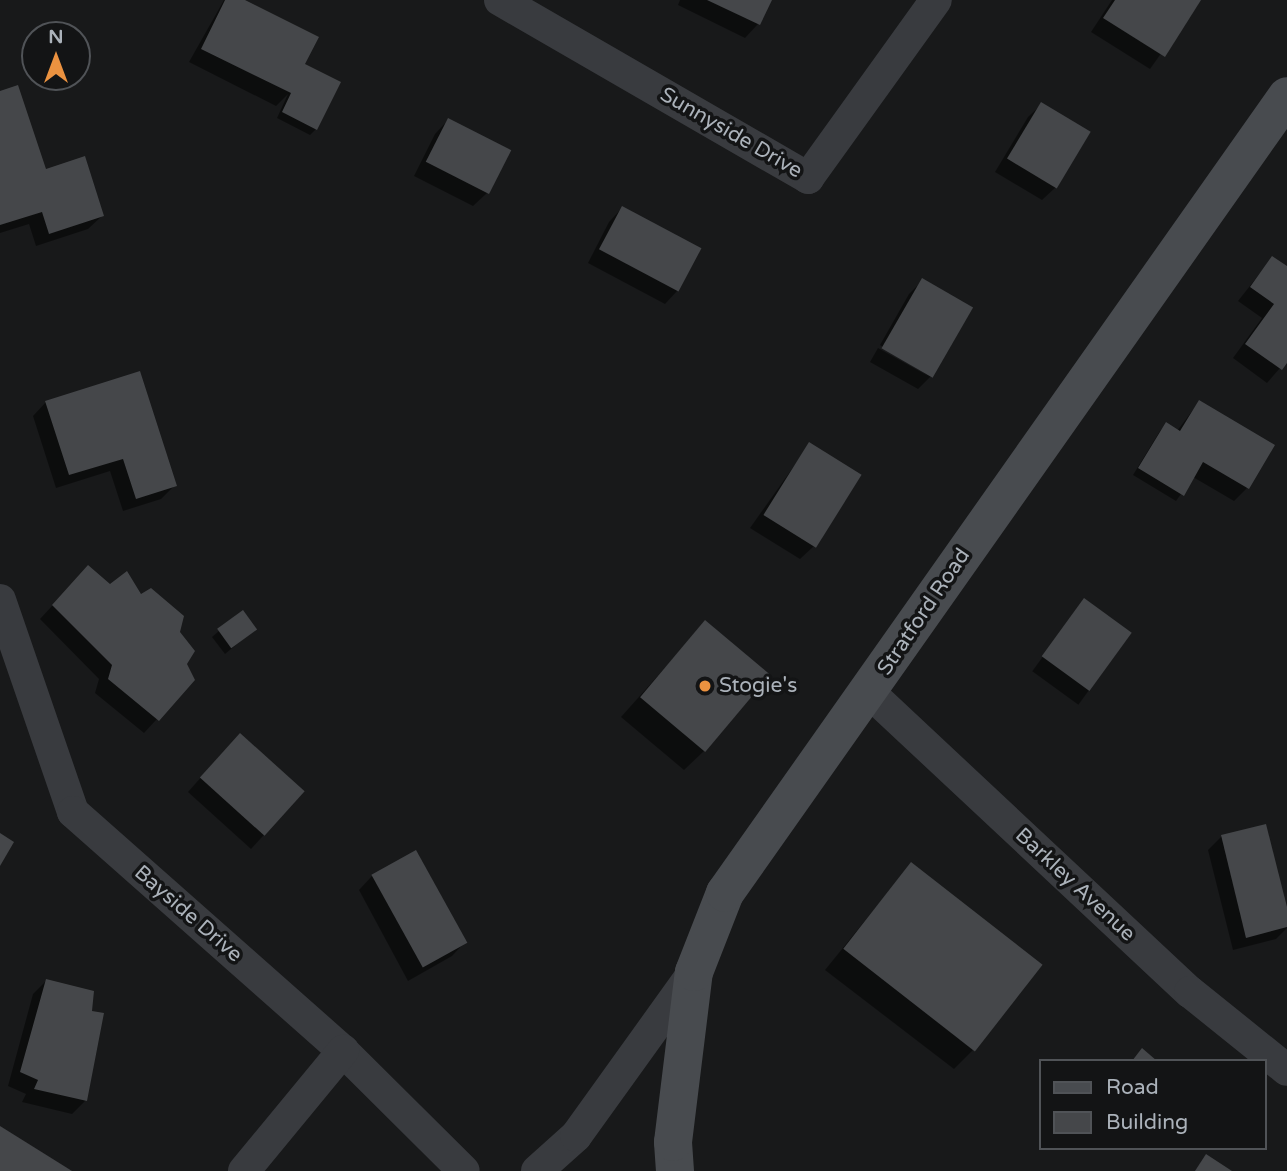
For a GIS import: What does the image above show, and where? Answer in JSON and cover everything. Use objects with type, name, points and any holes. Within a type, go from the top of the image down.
[{"type":"main road","name":"Stratford Road","points":[[675,1171],[673,1142],[694,972],[725,892],[869,692],[1287,96]]},
{"type":"street","name":"Sunnyside Drive","points":[[500,0],[808,178],[936,0]]},
{"type":"street","name":"Bayside Drive","points":[[0,600],[73,812],[343,1051],[464,1171]]},
{"type":"street","name":"Barkley Avenue","points":[[869,692],[1190,992],[1287,1070]]},
{"type":"street","points":[[537,1171],[576,1136],[694,972]]},
{"type":"street","points":[[244,1171],[343,1051]]},
{"type":"building","points":[[225,0],[245,0],[319,37],[305,64],[341,82],[317,130],[282,112],[291,93],[201,49]]},
{"type":"building","points":[[707,0],[772,0],[760,25]]},
{"type":"building","points":[[1115,0],[1201,0],[1165,57],[1103,18]]},
{"type":"building","points":[[18,85],[46,169],[85,156],[104,216],[49,234],[42,212],[0,225],[0,91]]},
{"type":"building","points":[[1041,102],[1091,132],[1057,188],[1007,159]]},
{"type":"building","points":[[448,118],[511,150],[489,194],[426,162]]},
{"type":"building","points":[[622,206],[701,248],[678,292],[599,249]]},
{"type":"building","points":[[1272,256],[1287,266],[1287,363],[1282,370],[1245,344],[1274,304],[1250,287]]},
{"type":"building","points":[[922,278],[973,308],[933,378],[882,348]]},
{"type":"building","points":[[140,371],[177,486],[136,499],[123,459],[69,475],[45,401]]},
{"type":"building","points":[[1199,400],[1275,445],[1249,489],[1203,462],[1184,496],[1138,468],[1166,422],[1180,431]]},
{"type":"building","points":[[809,442],[862,475],[816,548],[763,515]]},
{"type":"building","points":[[88,565],[110,584],[127,571],[141,594],[151,588],[184,616],[180,632],[195,651],[187,664],[195,680],[159,721],[108,679],[112,665],[52,605]]},
{"type":"building","points":[[1084,598],[1132,633],[1089,691],[1042,656]]},
{"type":"building","points":[[243,610],[257,629],[231,648],[217,629]]},
{"type":"building","name":"Stogie's","points":[[705,620],[770,675],[705,752],[640,697]]},
{"type":"building","points":[[240,733],[305,791],[265,836],[200,778]]},
{"type":"building","points":[[1266,824],[1287,907],[1287,927],[1246,938],[1221,835]]},
{"type":"building","points":[[0,833],[14,842],[0,866]]},
{"type":"building","points":[[416,850],[467,943],[423,967],[371,875]]},
{"type":"building","points":[[911,862],[1043,965],[975,1051],[843,949]]},
{"type":"building","points":[[46,979],[94,991],[92,1011],[104,1013],[87,1101],[34,1089],[38,1080],[20,1072]]},
{"type":"building","points":[[1142,1048],[1155,1059],[1134,1059]]},
{"type":"building","points":[[0,1126],[72,1171],[0,1171]]},
{"type":"building","points":[[1206,1154],[1232,1171],[1195,1171]]},
{"type":"place","name":"Stogie's","points":[[705,686]]}]
